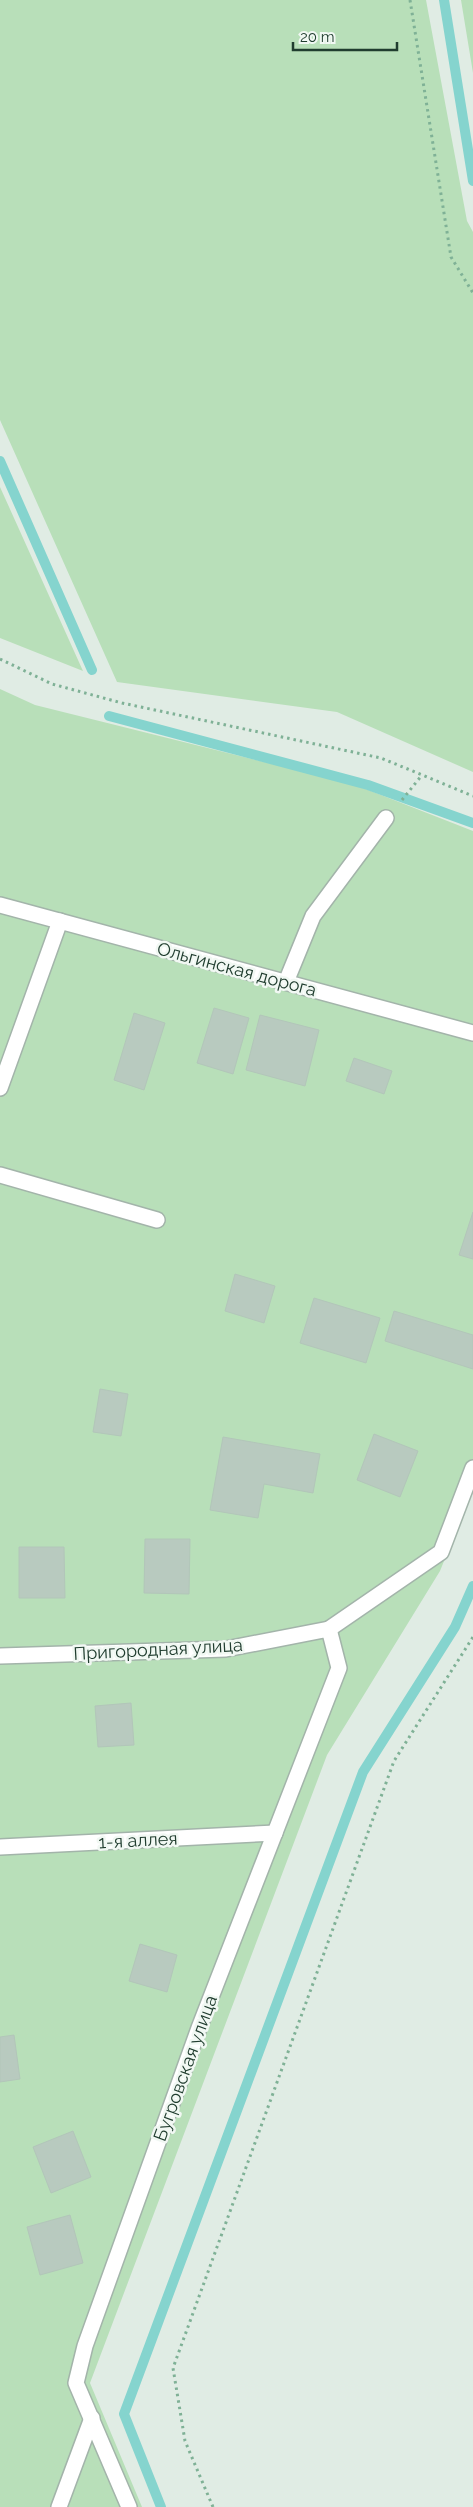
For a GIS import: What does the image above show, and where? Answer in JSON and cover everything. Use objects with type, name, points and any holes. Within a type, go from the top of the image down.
[{"type":"street","points":[[286,982],[313,916],[386,818]]},
{"type":"street","name":"Ольгинская дорога","points":[[0,905],[473,1033]]},
{"type":"street","points":[[0,1088],[60,921]]},
{"type":"street","points":[[0,1174],[157,1220]]},
{"type":"street","name":"Пригородная улица","points":[[0,1656],[226,1649],[329,1629],[441,1552],[473,1468]]},
{"type":"street","name":"Бугровская улица","points":[[129,2507],[76,2383],[85,2346],[199,2028],[339,1668],[329,1629]]},
{"type":"street","name":"1-я аллея","points":[[0,1847],[275,1833]]},
{"type":"street","points":[[59,2507],[92,2418]]},
{"type":"path","points":[[410,0],[451,257],[473,293]]},
{"type":"path","points":[[0,659],[52,684],[105,698],[380,758],[473,796]]},
{"type":"path","points":[[386,818],[422,775]]},
{"type":"path","points":[[213,2507],[185,2441],[173,2368],[394,1761],[473,1637]]},
{"type":"green space","points":[[0,0],[426,0],[467,221],[473,232],[473,772],[337,712],[117,682],[0,420]]},
{"type":"green space","points":[[461,0],[473,0],[473,73]]},
{"type":"green space","points":[[0,487],[83,671],[0,638]]},
{"type":"green space","points":[[0,689],[35,705],[353,784],[473,831],[473,1489],[440,1571],[327,1755],[90,2383],[142,2507],[0,2507]]},
{"type":"building","points":[[214,1008],[249,1018],[233,1074],[197,1063]]},
{"type":"building","points":[[134,1013],[165,1023],[144,1090],[114,1080]]},
{"type":"building","points":[[260,1015],[319,1030],[305,1086],[246,1070]]},
{"type":"building","points":[[354,1058],[392,1071],[384,1094],[346,1081]]},
{"type":"building","points":[[473,1212],[473,1259],[459,1255]]},
{"type":"building","points":[[235,1274],[275,1286],[264,1323],[225,1311]]},
{"type":"building","points":[[314,1298],[380,1318],[366,1363],[300,1343]]},
{"type":"building","points":[[394,1311],[473,1335],[473,1369],[385,1341]]},
{"type":"building","points":[[100,1389],[128,1394],[121,1436],[93,1432]]},
{"type":"building","points":[[374,1434],[418,1451],[400,1497],[357,1480]]},
{"type":"building","points":[[223,1437],[320,1454],[313,1493],[264,1484],[258,1518],[210,1510]]},
{"type":"building","points":[[145,1539],[190,1539],[189,1594],[144,1593]]},
{"type":"building","points":[[19,1547],[64,1547],[65,1598],[19,1598]]},
{"type":"building","points":[[131,1703],[134,1745],[98,1747],[95,1706]]},
{"type":"building","points":[[140,1944],[177,1955],[167,1992],[129,1981]]},
{"type":"building","points":[[14,2035],[20,2079],[0,2082],[0,2037]]},
{"type":"building","points":[[73,2131],[91,2177],[51,2193],[33,2147]]},
{"type":"building","points":[[70,2215],[83,2263],[40,2275],[27,2227]]},
{"type":"waterway","points":[[444,0],[473,181]]},
{"type":"waterway","points":[[0,461],[92,670]]},
{"type":"waterway","points":[[109,716],[368,785],[473,823]]},
{"type":"waterway","points":[[161,2507],[124,2414],[363,1772],[455,1627],[473,1586]]}]
